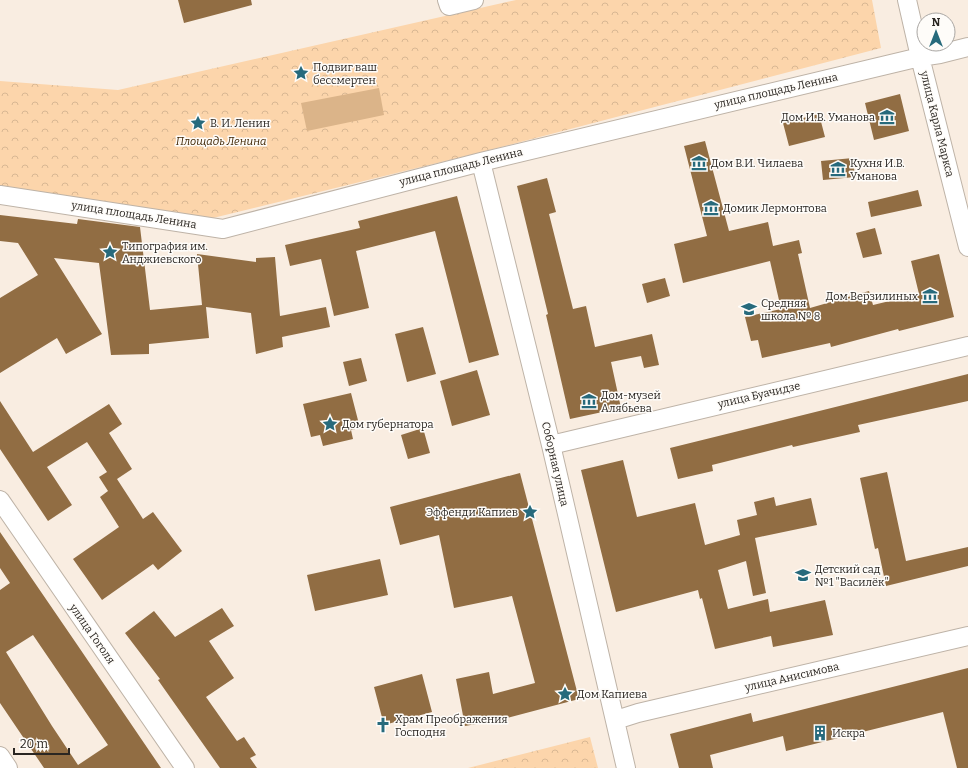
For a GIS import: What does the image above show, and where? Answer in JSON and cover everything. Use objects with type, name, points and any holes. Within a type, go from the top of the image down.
[{"type":"street","points":[[448,3],[474,0]]},
{"type":"street","name":"улица Карла Маркса","points":[[907,0],[968,247]]},
{"type":"street","name":"улица площадь Ленина","points":[[0,195],[222,228],[481,162],[920,57],[968,47]]},
{"type":"street","name":"Соборная улица","points":[[481,162],[551,445],[626,768]]},
{"type":"street","name":"улица Буачидзе","points":[[551,445],[968,346]]},
{"type":"street","name":"улица Гоголя","points":[[0,500],[185,768]]},
{"type":"street","name":"улица Анисимова","points":[[616,720],[638,713],[968,636]]},
{"type":"street","points":[[0,756],[8,768]]},
{"type":"green space","name":"Площадь Ленина","points":[[516,0],[872,0],[881,48],[478,153],[213,218],[0,187],[0,81],[118,90]]},
{"type":"green space","points":[[590,737],[598,768],[468,768]]},
{"type":"shaded area","points":[[379,88],[384,115],[307,131],[301,103]]},
{"type":"building","points":[[178,0],[251,0],[252,5],[184,23]]},
{"type":"building","name":"Дом И.В. Уманова","points":[[900,94],[909,131],[874,140],[865,103]]},
{"type":"building","points":[[819,114],[825,137],[789,146],[783,123]]},
{"type":"building","points":[[705,141],[729,231],[768,222],[773,246],[799,240],[802,253],[798,254],[810,308],[869,291],[873,305],[919,294],[911,261],[939,254],[954,317],[899,331],[898,329],[831,347],[830,343],[762,358],[758,340],[751,341],[745,317],[781,309],[770,261],[683,283],[674,244],[707,236],[684,146]]},
{"type":"building","name":"Кухня И.В. Уманова","points":[[853,158],[855,177],[823,180],[821,161]]},
{"type":"building","points":[[547,178],[556,212],[549,214],[573,309],[586,306],[595,347],[652,334],[659,365],[644,368],[641,356],[611,362],[621,408],[570,419],[546,315],[548,314],[517,186]]},
{"type":"building","points":[[918,190],[922,206],[871,217],[868,202]]},
{"type":"building","points":[[457,196],[499,355],[469,363],[435,231],[356,251],[369,308],[334,316],[321,259],[290,266],[285,245],[360,228],[358,221]]},
{"type":"building","points":[[0,215],[77,224],[78,219],[140,227],[150,310],[202,305],[197,254],[256,262],[256,258],[275,257],[280,316],[326,307],[330,327],[282,337],[283,347],[256,354],[251,313],[206,307],[209,338],[149,344],[149,354],[111,355],[99,263],[54,258],[102,334],[66,354],[57,338],[0,373],[0,298],[38,275],[18,243],[0,241]]},
{"type":"building","points":[[875,228],[882,254],[863,258],[856,233]]},
{"type":"building","points":[[665,278],[670,296],[647,303],[642,284]]},
{"type":"building","points":[[423,327],[436,374],[407,382],[395,334]]},
{"type":"building","points":[[361,358],[367,381],[349,386],[343,362]]},
{"type":"building","points":[[477,370],[490,415],[452,426],[440,381]]},
{"type":"building","points":[[968,374],[968,401],[858,425],[860,432],[793,447],[792,445],[712,465],[713,471],[678,479],[670,448]]},
{"type":"building","points":[[351,393],[360,428],[351,430],[353,439],[323,446],[320,435],[311,437],[303,404]]},
{"type":"building","points":[[0,401],[33,452],[109,404],[122,424],[109,433],[132,469],[117,479],[143,519],[153,512],[182,551],[158,570],[153,564],[102,600],[73,559],[119,527],[100,497],[108,491],[99,477],[107,472],[87,442],[47,467],[72,505],[48,521],[0,449]]},
{"type":"building","points":[[423,428],[430,453],[408,459],[401,435]]},
{"type":"building","points":[[623,460],[637,517],[695,503],[705,545],[740,535],[737,520],[757,515],[754,502],[774,497],[776,506],[811,498],[817,525],[755,538],[766,593],[753,596],[746,561],[718,570],[728,609],[768,599],[770,612],[825,600],[833,635],[773,647],[771,636],[715,649],[702,598],[700,599],[698,590],[616,612],[581,470]]},
{"type":"building","points":[[887,472],[906,561],[968,547],[968,566],[886,586],[878,548],[875,549],[860,478]]},
{"type":"building","points":[[520,473],[579,699],[499,720],[465,726],[456,679],[489,672],[493,694],[535,683],[512,596],[454,608],[439,535],[400,545],[390,507]]},
{"type":"building","points":[[0,532],[161,768],[44,768],[0,703],[0,590],[10,583],[0,568]],"holes":[[[33,635],[108,745],[78,765],[6,652]]]},
{"type":"building","points":[[380,559],[388,595],[315,611],[307,575]]},
{"type":"building","points":[[222,608],[234,626],[209,641],[234,678],[206,697],[237,741],[244,737],[256,755],[250,758],[257,768],[220,768],[158,680],[160,679],[125,633],[154,611],[175,637]]},
{"type":"building","name":"Искра","points":[[968,668],[968,768],[957,768],[943,712],[786,751],[783,736],[710,755],[713,768],[679,768],[670,734],[751,713],[753,722]]},
{"type":"building","points":[[422,674],[432,712],[384,725],[374,687]]},
{"type":"place","name":"Подвиг ваш бессмертен","points":[[301,73]]},
{"type":"place","name":"Дом И.В. Уманова","points":[[887,117]]},
{"type":"place","name":"В. И. Ленин","points":[[198,123]]},
{"type":"place","name":"Дом В.И. Чилаева","points":[[699,163]]},
{"type":"place","name":"Кухня И.В. Уманова","points":[[838,169]]},
{"type":"place","name":"Домик Лермонтова","points":[[711,208]]},
{"type":"place","name":"Типография им. Анджиевского","points":[[110,252]]},
{"type":"place","name":"Дом Верзилиных","points":[[930,296]]},
{"type":"place","name":"Средняя школа № 8","points":[[749,309]]},
{"type":"place","name":"Дом-музей Алябьева","points":[[589,401]]},
{"type":"place","name":"Дом губернатора","points":[[330,424]]},
{"type":"place","name":"Эффенди Капиев","points":[[530,512]]},
{"type":"place","name":"Детский сад №1 \"Василёк\"","points":[[803,575]]},
{"type":"place","name":"Дом Капиева","points":[[565,694]]},
{"type":"place","name":"Храм Преображения Господня","points":[[383,725]]},
{"type":"place","name":"Искра","points":[[820,733]]}]
